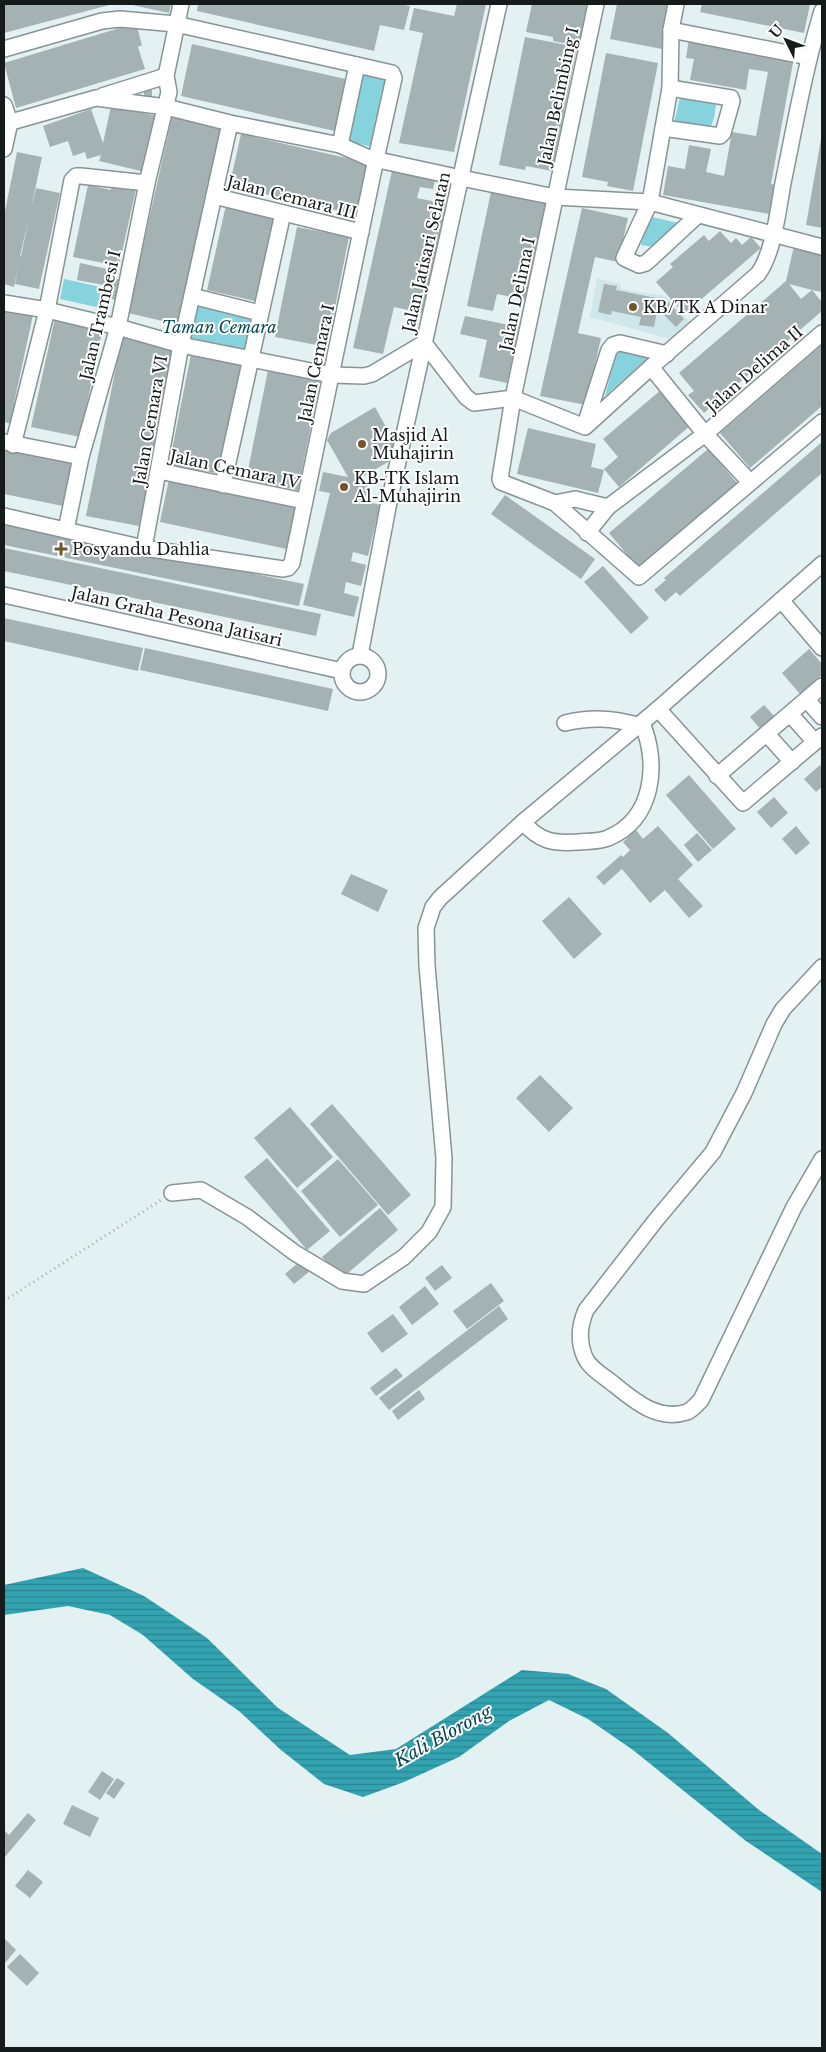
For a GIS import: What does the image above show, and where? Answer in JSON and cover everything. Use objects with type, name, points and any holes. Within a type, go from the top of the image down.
[{"type":"street","name":"Jalan Trambesi I","points":[[66,530],[81,457],[118,327],[147,183],[169,92],[166,76],[181,4]]},
{"type":"street","name":"Jalan Jatisari Selatan","points":[[360,656],[388,507],[499,4]]},
{"type":"street","name":"Jalan Belimbing I","points":[[554,196],[596,4]]},
{"type":"street","points":[[676,4],[671,30],[670,88],[650,202],[624,256],[625,259],[639,265],[646,263],[698,215]]},
{"type":"street","points":[[585,427],[764,267],[773,234],[808,57],[822,11]]},
{"type":"street","points":[[4,49],[109,19],[120,19],[176,24],[357,65],[340,145]]},
{"type":"street","points":[[671,30],[808,57]]},
{"type":"street","name":"Jalan Cemara I","points":[[144,548],[283,569],[288,568],[292,563],[394,75],[357,65]]},
{"type":"street","points":[[7,123],[166,76]]},
{"type":"street","points":[[663,128],[720,136],[732,101],[731,98],[670,88]]},
{"type":"street","points":[[96,98],[166,107],[230,124],[340,145],[376,159],[460,178],[554,196],[650,202],[822,247]]},
{"type":"street","points":[[4,105],[7,123],[4,149]]},
{"type":"street","name":"Jalan Cemara VI","points":[[144,548],[181,345],[230,124]]},
{"type":"street","points":[[81,457],[8,443],[47,310],[73,178],[80,176],[147,183]]},
{"type":"street","name":"Jalan Cemara III","points":[[214,196],[361,232]]},
{"type":"street","name":"Jalan Delima I","points":[[554,196],[513,398],[500,479],[501,482],[555,503]]},
{"type":"street","points":[[224,485],[250,358],[283,213]]},
{"type":"street","points":[[192,296],[260,313]]},
{"type":"street","points":[[4,303],[47,310],[181,345],[331,375],[364,376],[372,374],[424,343],[466,397],[474,403],[513,398],[585,427]]},
{"type":"street","name":"Jalan Delima II","points":[[650,367],[705,434],[822,333]]},
{"type":"street","points":[[585,427],[608,350],[613,345],[620,343],[667,354]]},
{"type":"street","points":[[555,503],[639,577],[822,422]]},
{"type":"street","points":[[587,533],[608,507],[705,434],[750,482]]},
{"type":"street","name":"Jalan Cemara IV","points":[[158,471],[304,501]]},
{"type":"street","points":[[555,503],[575,499],[608,507]]},
{"type":"street","points":[[4,516],[144,548]]},
{"type":"street","points":[[172,1193],[201,1190],[247,1217],[296,1253],[342,1281],[364,1284],[404,1257],[429,1232],[443,1207],[444,1158],[427,966],[426,928],[433,907],[440,898],[524,822],[658,709],[822,564]]},
{"type":"street","name":"Jalan Graha Pesona Jatisari","points":[[4,595],[342,670]]},
{"type":"street","points":[[781,600],[822,648]]},
{"type":"street","points":[[360,656],[372,660],[376,665],[378,677],[372,688],[360,692],[348,688],[344,683],[342,670],[348,660],[360,656]]},
{"type":"street","points":[[717,776],[822,686]]},
{"type":"street","points":[[807,700],[822,717]]},
{"type":"street","points":[[658,709],[743,804],[819,739],[790,714]]},
{"type":"street","points":[[565,723],[587,718],[603,718],[640,724]]},
{"type":"street","points":[[524,822],[541,839],[573,842],[606,839],[627,826],[641,811],[647,799],[650,781],[650,748],[640,724]]},
{"type":"street","points":[[767,734],[792,762]]},
{"type":"street","points":[[822,967],[783,1009],[774,1024],[744,1092],[713,1152],[656,1220],[586,1310],[582,1320],[581,1340],[584,1357],[591,1366],[649,1410],[672,1414],[688,1412],[701,1400],[794,1207],[822,1159]]},
{"type":"path","points":[[4,1301],[172,1193]]},
{"type":"shaded area","name":"KB/TK A Dinar","points":[[597,278],[621,284],[621,289],[665,296],[692,324],[670,339],[590,317]]},
{"type":"green space","points":[[363,74],[387,80],[372,147],[347,141]]},
{"type":"green space","points":[[680,97],[698,99],[716,105],[710,129],[674,123]]},
{"type":"green space","points":[[648,216],[678,223],[660,248],[641,245]]},
{"type":"green space","points":[[64,279],[105,288],[101,308],[60,299]]},
{"type":"green space","name":"Taman Cemara","points":[[191,305],[253,317],[246,349],[185,337]]},
{"type":"green space","points":[[617,350],[649,357],[605,396]]},
{"type":"water","name":"Kali Blorong","points":[[83,1568],[144,1596],[207,1638],[278,1708],[350,1755],[396,1749],[522,1670],[568,1674],[606,1689],[668,1733],[759,1810],[822,1854],[822,1892],[746,1841],[633,1750],[588,1719],[549,1700],[509,1721],[459,1757],[404,1782],[363,1797],[324,1784],[281,1750],[239,1711],[193,1679],[143,1635],[110,1615],[68,1606],[4,1615],[4,1585]]},
{"type":"building","points":[[4,4],[113,4],[4,33]]},
{"type":"building","points":[[128,4],[171,4],[169,13]]},
{"type":"building","points":[[198,4],[399,4],[410,6],[404,30],[380,25],[374,51],[197,11]]},
{"type":"building","points":[[457,4],[486,4],[454,152],[399,143],[423,33],[409,30],[414,8],[454,16]]},
{"type":"building","points":[[532,4],[587,4],[579,46],[553,41],[553,37],[526,32]]},
{"type":"building","points":[[617,4],[671,4],[662,49],[610,39]]},
{"type":"building","points":[[702,4],[810,4],[804,33],[700,12]]},
{"type":"building","points":[[136,23],[142,45],[138,47],[145,69],[16,108],[4,63]]},
{"type":"building","points":[[525,37],[577,47],[552,171],[526,166],[525,170],[499,165]]},
{"type":"building","points":[[689,38],[794,57],[771,184],[775,185],[769,214],[663,195],[668,166],[685,169],[689,145],[711,149],[706,172],[724,176],[732,132],[756,136],[768,72],[749,69],[746,90],[690,80],[694,59],[686,58]]},
{"type":"building","points":[[192,44],[350,80],[339,132],[181,96]]},
{"type":"building","points":[[606,53],[658,63],[633,191],[607,186],[608,182],[582,177]]},
{"type":"building","points":[[144,88],[152,88],[152,97],[144,97]]},
{"type":"building","points":[[111,106],[157,116],[145,172],[99,161],[101,155],[87,159],[85,152],[73,156],[68,141],[50,147],[43,126],[91,109],[103,143]]},
{"type":"building","points":[[172,117],[224,129],[180,325],[128,313]]},
{"type":"building","points":[[241,134],[369,163],[357,215],[248,190],[249,183],[231,179]]},
{"type":"building","points":[[822,139],[822,228],[806,225]]},
{"type":"building","points":[[17,152],[42,157],[31,208],[36,188],[60,193],[39,289],[15,284],[19,261],[14,287],[4,284],[4,216]],"holes":[[[29,218],[21,256],[20,256]]]},
{"type":"building","points":[[393,166],[436,175],[433,189],[420,187],[417,198],[446,204],[422,313],[394,307],[383,354],[353,348]]},
{"type":"building","points":[[112,184],[136,189],[119,266],[73,257],[88,185],[111,190]]},
{"type":"building","points":[[492,187],[547,198],[525,300],[497,294],[493,311],[467,306]]},
{"type":"building","points":[[226,205],[278,217],[274,233],[264,231],[275,234],[259,302],[207,290]]},
{"type":"building","points":[[582,208],[628,218],[618,262],[595,257],[578,333],[601,338],[586,405],[540,396]]},
{"type":"building","points":[[297,227],[349,237],[327,347],[275,337]]},
{"type":"building","points":[[720,231],[731,243],[736,238],[742,245],[751,237],[761,248],[684,314],[656,282],[673,267],[670,264],[704,235],[709,241]]},
{"type":"building","points":[[794,246],[822,253],[822,292],[812,290],[822,302],[822,311],[704,413],[688,395],[694,391],[679,373],[786,281]],"holes":[[[789,284],[812,290],[801,299]]]},
{"type":"building","points":[[80,263],[112,270],[109,286],[77,280]]},
{"type":"building","points":[[113,278],[124,281],[119,301],[109,298]]},
{"type":"building","points":[[604,284],[617,286],[616,290],[666,300],[684,319],[676,327],[660,311],[657,311],[654,327],[639,325],[641,317],[612,311],[611,315],[598,312]]},
{"type":"building","points":[[4,309],[33,315],[14,403],[20,404],[15,425],[4,422]]},
{"type":"building","points":[[465,316],[519,327],[507,383],[479,377],[487,340],[460,334]]},
{"type":"building","points":[[55,318],[103,328],[80,437],[31,427]]},
{"type":"building","points":[[122,337],[174,347],[139,526],[86,516]]},
{"type":"building","points":[[822,345],[822,406],[750,468],[720,433]]},
{"type":"building","points":[[191,354],[243,364],[221,474],[169,465]]},
{"type":"building","points":[[268,370],[320,380],[298,490],[246,480]]},
{"type":"building","points":[[661,390],[691,425],[619,487],[604,469],[618,457],[603,439]]},
{"type":"building","points":[[375,407],[398,449],[392,452],[395,458],[357,480],[370,483],[365,501],[380,505],[368,556],[353,552],[351,561],[366,565],[361,586],[346,582],[344,593],[359,597],[354,617],[303,605],[330,493],[319,491],[323,472],[348,477],[327,440],[331,433]]},
{"type":"building","points":[[528,428],[596,444],[591,467],[604,470],[598,493],[517,474]]},
{"type":"building","points":[[822,442],[822,473],[680,596],[676,592],[665,602],[654,590],[666,580],[664,578]]},
{"type":"building","points":[[4,445],[79,461],[68,507],[4,494]]},
{"type":"building","points":[[708,449],[738,484],[639,569],[609,533]]},
{"type":"building","points":[[169,479],[300,506],[291,550],[160,522]]},
{"type":"building","points":[[505,495],[595,559],[581,579],[491,514]]},
{"type":"building","points":[[4,522],[304,584],[299,606],[4,545]]},
{"type":"building","points":[[4,548],[321,614],[316,636],[4,571]]},
{"type":"building","points":[[603,566],[649,618],[631,634],[584,582]]},
{"type":"building","points":[[4,618],[143,648],[138,671],[4,641]]},
{"type":"building","points":[[145,648],[333,689],[328,711],[140,670]]},
{"type":"building","points":[[809,649],[822,664],[822,675],[800,694],[782,673]]},
{"type":"building","points":[[764,705],[776,718],[762,731],[750,717]]},
{"type":"building","points":[[820,765],[822,767],[822,787],[816,792],[804,779]]},
{"type":"building","points":[[689,775],[736,829],[713,849],[666,795]]},
{"type":"building","points":[[774,797],[788,813],[771,828],[757,812]]},
{"type":"building","points":[[658,826],[693,865],[678,879],[703,906],[689,918],[665,890],[650,903],[622,869],[604,885],[596,877],[621,855],[623,857],[630,850],[623,842],[636,830],[643,839]]},
{"type":"building","points":[[796,826],[810,843],[796,855],[782,839]]},
{"type":"building","points":[[697,833],[712,850],[698,862],[684,845]]},
{"type":"building","points":[[351,874],[388,890],[378,912],[341,894]]},
{"type":"building","points":[[569,897],[602,934],[574,959],[542,921]]},
{"type":"building","points":[[540,1075],[573,1108],[549,1132],[516,1098]]},
{"type":"building","points":[[332,1104],[411,1195],[388,1215],[310,1124]]},
{"type":"building","points":[[290,1107],[333,1157],[297,1188],[254,1138]]},
{"type":"building","points":[[267,1158],[330,1231],[307,1250],[244,1177]]},
{"type":"building","points":[[338,1159],[378,1205],[340,1237],[301,1191]]},
{"type":"building","points":[[380,1208],[398,1230],[341,1279],[322,1257]]},
{"type":"building","points":[[300,1261],[309,1272],[294,1284],[285,1274]]},
{"type":"building","points":[[442,1265],[452,1278],[435,1291],[425,1278]]},
{"type":"building","points":[[491,1283],[504,1301],[467,1329],[453,1311]]},
{"type":"building","points":[[425,1286],[439,1304],[412,1325],[399,1307]]},
{"type":"building","points":[[499,1306],[508,1319],[389,1410],[379,1398]]},
{"type":"building","points":[[393,1314],[408,1334],[382,1353],[367,1333]]},
{"type":"building","points":[[396,1368],[403,1376],[376,1396],[370,1388]]},
{"type":"building","points":[[419,1390],[425,1399],[398,1420],[392,1411]]},
{"type":"building","points":[[102,1771],[114,1779],[100,1800],[88,1792]]},
{"type":"building","points":[[117,1778],[125,1783],[114,1799],[106,1793]]},
{"type":"building","points":[[72,1805],[99,1818],[90,1837],[63,1824]]},
{"type":"building","points":[[28,1813],[36,1820],[4,1858],[4,1830],[9,1835]]},
{"type":"building","points":[[28,1870],[43,1882],[30,1898],[15,1886]]},
{"type":"building","points":[[4,1938],[16,1950],[4,1964]]},
{"type":"building","points":[[20,1954],[39,1973],[27,1986],[7,1967]]},
{"type":"place","name":"KB/TK A Dinar","points":[[633,307]]},
{"type":"place","name":"Masjid Al Muhajirin","points":[[362,444]]},
{"type":"place","name":"KB-TK Islam Al-Muhajirin","points":[[344,487]]},
{"type":"place","name":"Posyandu Dahlia","points":[[61,549]]}]
